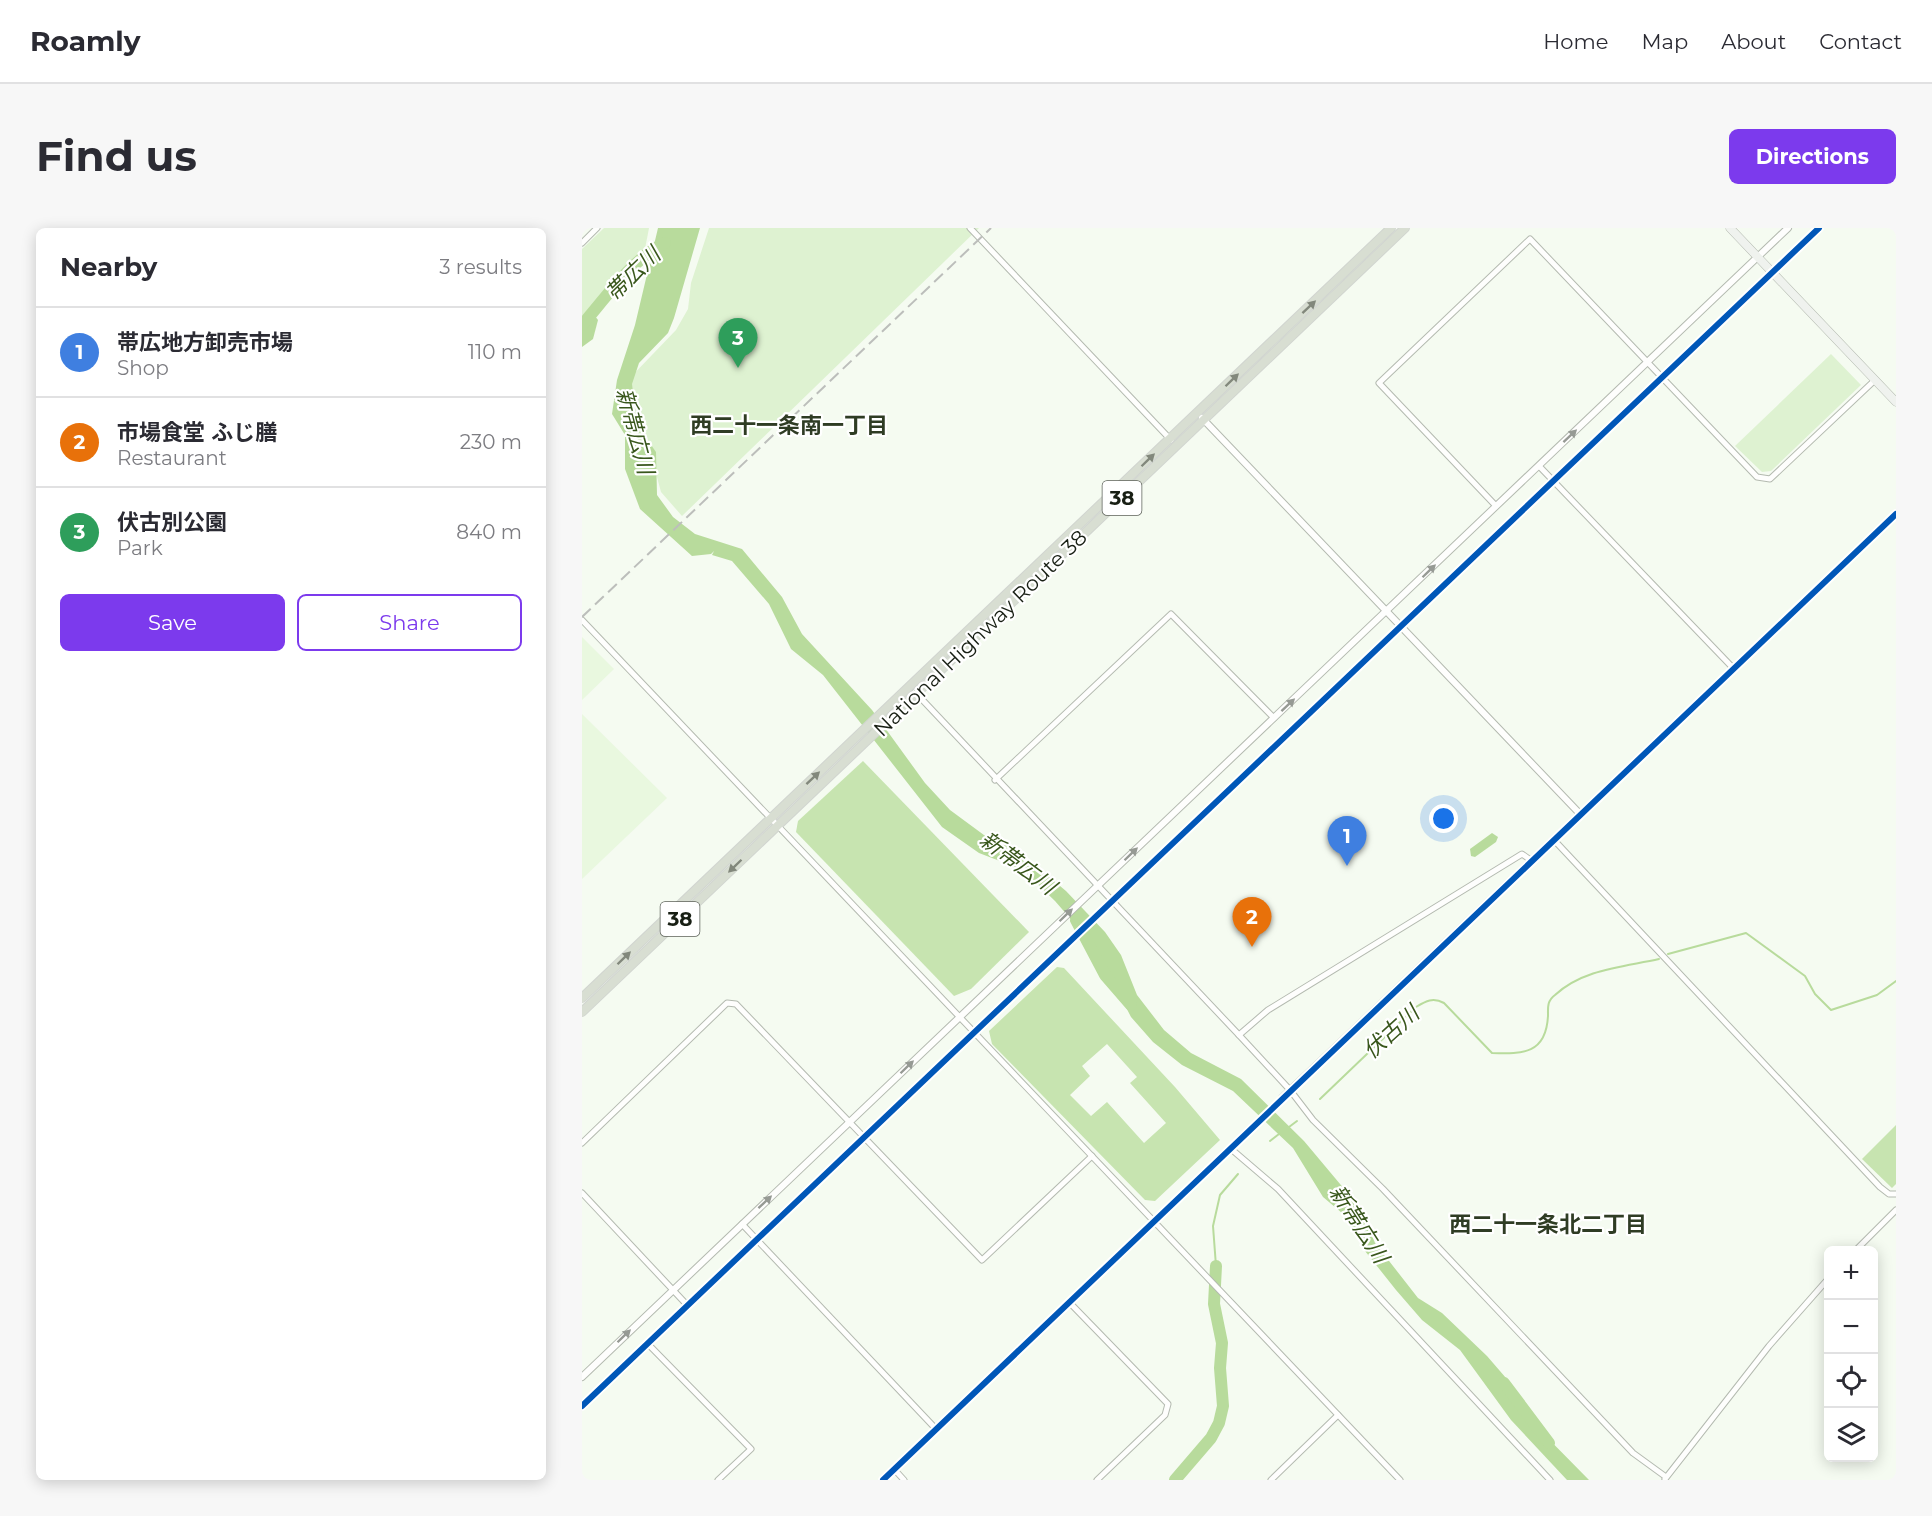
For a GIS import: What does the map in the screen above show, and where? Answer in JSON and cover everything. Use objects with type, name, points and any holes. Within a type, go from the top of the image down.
[{"type":"highway","name":"National Highway Route 38","points":[[582,998],[1391,228]]},
{"type":"highway","name":"National Highway Route 38","points":[[582,1012],[1405,228]]},
{"type":"main road","points":[[1730,228],[1896,402]]},
{"type":"street","points":[[582,243],[597,228]]},
{"type":"street","points":[[970,228],[1177,446]]},
{"type":"street","points":[[582,1377],[1788,228]]},
{"type":"street","points":[[582,1406],[1819,228]]},
{"type":"street","points":[[1496,506],[1379,383],[1530,239],[1757,477],[1763,480],[1770,479],[1875,380]]},
{"type":"street","points":[[1197,413],[1581,815]]},
{"type":"street","points":[[1539,466],[1734,669]]},
{"type":"street","points":[[882,1480],[1896,514]]},
{"type":"street","points":[[995,780],[1171,614],[1274,718]]},
{"type":"street","points":[[582,620],[1400,1480]]},
{"type":"street","points":[[909,686],[995,780],[1239,1035],[1290,1090],[1313,1120],[1383,1189],[1626,1446],[1665,1479],[1769,1346],[1824,1284]]},
{"type":"street","points":[[1554,840],[1880,1186],[1889,1194],[1896,1194]]},
{"type":"street","points":[[1239,1035],[1268,1010],[1522,854],[1532,861]]},
{"type":"street","points":[[582,1143],[727,1003],[736,1004],[982,1260],[1092,1156]]},
{"type":"street","points":[[1230,1148],[1278,1189],[1551,1480]]},
{"type":"street","points":[[582,1193],[688,1306]]},
{"type":"street","points":[[1861,1246],[1896,1210]]},
{"type":"street","points":[[742,1224],[936,1429]]},
{"type":"street","points":[[1069,1302],[1168,1404],[1165,1415],[1097,1480]]},
{"type":"street","points":[[648,1344],[751,1449],[718,1480]]},
{"type":"street","points":[[1271,1480],[1338,1415]]},
{"type":"street","points":[[894,1469],[904,1480]]},
{"type":"shaded area","points":[[604,228],[649,228],[645,249],[582,316],[582,249]]},
{"type":"shaded area","points":[[709,228],[979,228],[682,516],[661,492],[645,432],[632,407],[626,382],[676,330],[688,309],[691,283]]},
{"type":"shaded area","points":[[1831,354],[1861,385],[1771,471],[1762,472],[1735,446]]},
{"type":"shaded area","points":[[582,637],[614,669],[582,700]]},
{"type":"shaded area","points":[[582,714],[667,798],[582,879]]},
{"type":"shaded area","points":[[863,761],[1029,932],[971,989],[954,996],[796,832],[798,821]]},
{"type":"shaded area","points":[[1057,967],[1064,968],[1175,1087],[1220,1140],[1155,1201],[1145,1200],[992,1044],[989,1031]],"holes":[[[1107,1044],[1137,1077],[1130,1083],[1166,1123],[1144,1143],[1107,1102],[1091,1116],[1070,1095],[1090,1076],[1082,1066]]]},
{"type":"shaded area","points":[[1896,1125],[1896,1184],[1892,1188],[1862,1159]]},
{"type":"water","points":[[658,228],[700,228],[668,333],[639,363],[632,384],[637,425],[656,452],[657,495],[673,517],[695,534],[742,549],[782,597],[802,634],[872,710],[925,783],[950,810],[988,838],[1010,847],[1066,891],[1105,932],[1121,955],[1137,995],[1164,1030],[1191,1053],[1241,1079],[1304,1141],[1361,1209],[1375,1243],[1418,1298],[1442,1313],[1487,1356],[1506,1378],[1522,1412],[1589,1480],[1567,1480],[1511,1420],[1460,1350],[1422,1320],[1396,1290],[1365,1251],[1348,1218],[1323,1197],[1293,1148],[1233,1091],[1182,1065],[1153,1042],[1131,1017],[1095,947],[1055,901],[1023,870],[979,853],[942,827],[823,675],[791,649],[769,604],[732,561],[712,555],[714,551],[711,554],[692,556],[640,509],[625,469],[625,435],[612,414],[617,380],[635,325]]},
{"type":"water","points":[[591,311],[598,320],[593,339],[582,347],[582,320]]},
{"type":"water","points":[[1492,833],[1498,837],[1496,842],[1475,857],[1471,856],[1470,849]]},
{"type":"waterway","name":"帯広川","points":[[582,325],[642,258],[665,243]]},
{"type":"waterway","name":"新帯広川","points":[[1076,920],[1105,975],[1131,1005]]},
{"type":"waterway","name":"伏古川","points":[[1668,954],[1746,933],[1805,976],[1815,994],[1831,1010],[1877,995],[1896,981]]},
{"type":"waterway","name":"伏古川","points":[[1320,1099],[1416,1007],[1426,1002],[1436,1000],[1444,1003],[1492,1053],[1523,1052],[1538,1045],[1543,1038],[1549,1002],[1566,986],[1604,970],[1659,959]]},
{"type":"waterway","name":"伏古川","points":[[1289,1127],[1297,1121]]},
{"type":"waterway","name":"伏古川","points":[[1270,1141],[1279,1134]]},
{"type":"waterway","name":"伏古川","points":[[1216,1266],[1213,1226],[1220,1195],[1238,1174]]},
{"type":"waterway","name":"伏古川","points":[[1175,1480],[1211,1438],[1219,1423],[1223,1406],[1220,1368],[1222,1343],[1214,1304],[1216,1266]]},
{"type":"waterway","name":"新帯広川","points":[[1504,1383],[1549,1443]]},
{"type":"railway","points":[[582,617],[991,228]]},
{"type":"cycle path","points":[[582,1406],[1819,228]]},
{"type":"cycle path","points":[[883,1480],[1896,514]]},
{"type":"place","name":"伏古別公園","points":[[738,368]]},
{"type":"place","name":"帯広地方卸売市場","points":[[1347,866]]},
{"type":"place","name":"市場食堂 ふじ膳","points":[[1252,947]]},
{"type":"district","name":"西二十一条南一丁目","points":[[789,425]]},
{"type":"district","name":"西二十一条北二丁目","points":[[1548,1224]]}]
